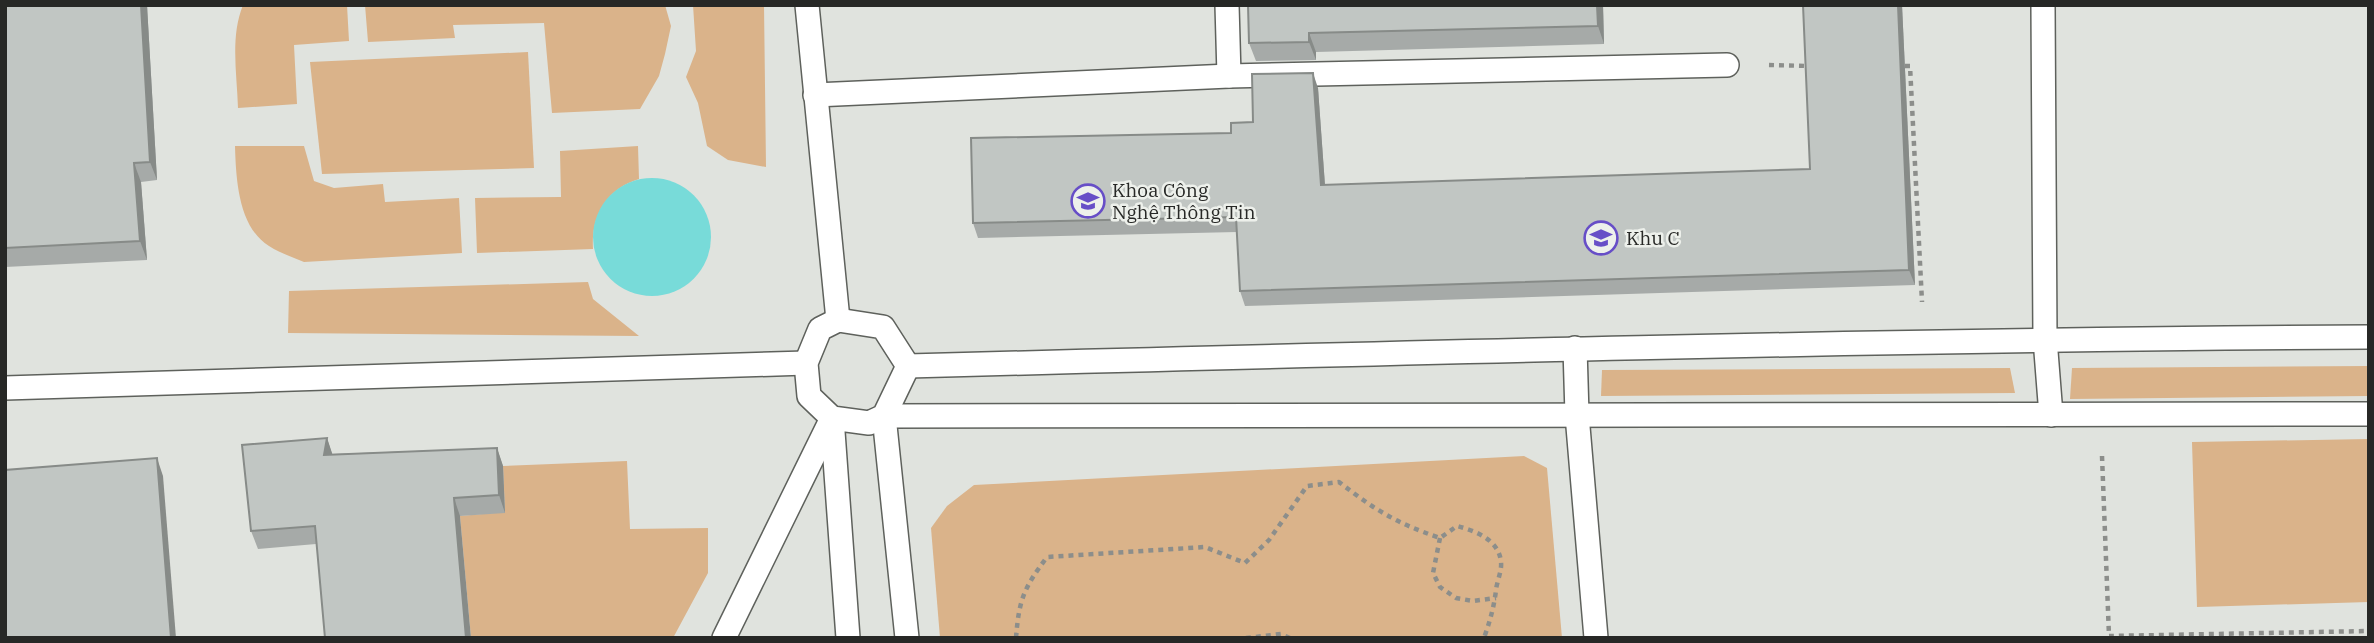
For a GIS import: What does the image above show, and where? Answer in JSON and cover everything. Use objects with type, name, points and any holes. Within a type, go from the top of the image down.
[{"type":"lane","points":[[807,5],[838,320]]},
{"type":"lane","points":[[1227,5],[1229,76]]},
{"type":"lane","points":[[2043,5],[2045,339],[2050,415]]},
{"type":"lane","points":[[816,95],[1229,76],[1727,65]]},
{"type":"lane","points":[[908,366],[883,327],[838,320],[820,329],[806,363],[809,396],[832,418],[869,423],[884,416],[2369,414]]},
{"type":"lane","points":[[908,366],[1575,348],[2045,339],[2369,337]]},
{"type":"lane","points":[[1575,348],[1577,415],[1595,638]]},
{"type":"lane","points":[[5,388],[806,363]]},
{"type":"lane","points":[[907,638],[884,416],[908,366]]},
{"type":"lane","points":[[724,638],[832,418]]},
{"type":"lane","points":[[832,418],[848,638]]},
{"type":"path","points":[[1905,66],[1910,66],[1924,342]]},
{"type":"path","points":[[2100,415],[2109,636],[2272,635],[2369,631]]},
{"type":"path","points":[[1016,638],[1018,614],[1026,584],[1047,557],[1205,547],[1245,563],[1269,540],[1307,486],[1339,482],[1369,506],[1400,524],[1440,538]]},
{"type":"path","points":[[1484,638],[1496,598],[1502,563],[1496,547],[1478,531],[1457,526],[1440,538],[1433,573],[1440,587],[1456,598],[1473,601],[1496,598]]},
{"type":"path","points":[[1246,638],[1281,634],[1290,638]]},
{"type":"shaded area","points":[[243,5],[347,5],[349,41],[294,45],[297,104],[238,108],[235,43]]},
{"type":"shaded area","points":[[365,5],[665,5],[671,26],[659,76],[640,109],[552,113],[544,23],[453,25],[455,38],[368,42]]},
{"type":"shaded area","points":[[693,5],[764,5],[766,167],[728,160],[707,146],[698,103],[686,77],[696,51]]},
{"type":"shaded area","points":[[528,52],[534,168],[322,174],[310,62]]},
{"type":"shaded area","points":[[235,146],[304,146],[314,181],[334,188],[383,184],[385,202],[459,198],[462,253],[304,262],[282,253],[259,238],[245,214],[238,187]]},
{"type":"shaded area","points":[[638,146],[639,179],[618,190],[603,205],[595,226],[593,249],[477,253],[475,198],[561,197],[560,151]]},
{"type":"shaded area","points":[[588,282],[593,299],[639,336],[288,333],[289,291]]},
{"type":"shaded area","points":[[2369,366],[2369,396],[2070,399],[2072,368]]},
{"type":"shaded area","points":[[2010,368],[2015,393],[1601,396],[1602,370]]},
{"type":"shaded area","points":[[2369,439],[2369,602],[2197,607],[2192,442]]},
{"type":"shaded area","points":[[1524,456],[1547,468],[1562,638],[940,638],[931,528],[947,506],[974,485]]},
{"type":"shaded area","points":[[627,461],[630,529],[708,528],[708,573],[673,638],[471,638],[460,516],[505,512],[503,466]]},
{"type":"water","points":[[652,178],[675,182],[694,195],[707,214],[711,237],[707,260],[694,279],[675,292],[652,296],[629,292],[610,279],[597,260],[593,237],[597,214],[610,195],[629,182]]},
{"type":"building","points":[[5,5],[141,5],[150,162],[134,163],[140,241],[5,248]]},
{"type":"building","points":[[1248,5],[1597,5],[1598,26],[1309,33],[1309,42],[1249,43]]},
{"type":"building","points":[[1803,5],[1898,5],[1909,270],[1240,291],[1236,217],[973,223],[971,138],[1231,133],[1231,123],[1253,122],[1252,74],[1313,73],[1321,185],[1810,169]]},
{"type":"building","points":[[327,438],[324,455],[497,448],[499,495],[454,498],[466,638],[325,638],[315,526],[251,531],[242,445]]},
{"type":"building","points":[[157,458],[171,638],[5,638],[5,470]]},
{"type":"place","name":"Khoa Công Nghệ Thông Tin","points":[[1088,201]]},
{"type":"place","name":"Khu C","points":[[1601,238]]}]
